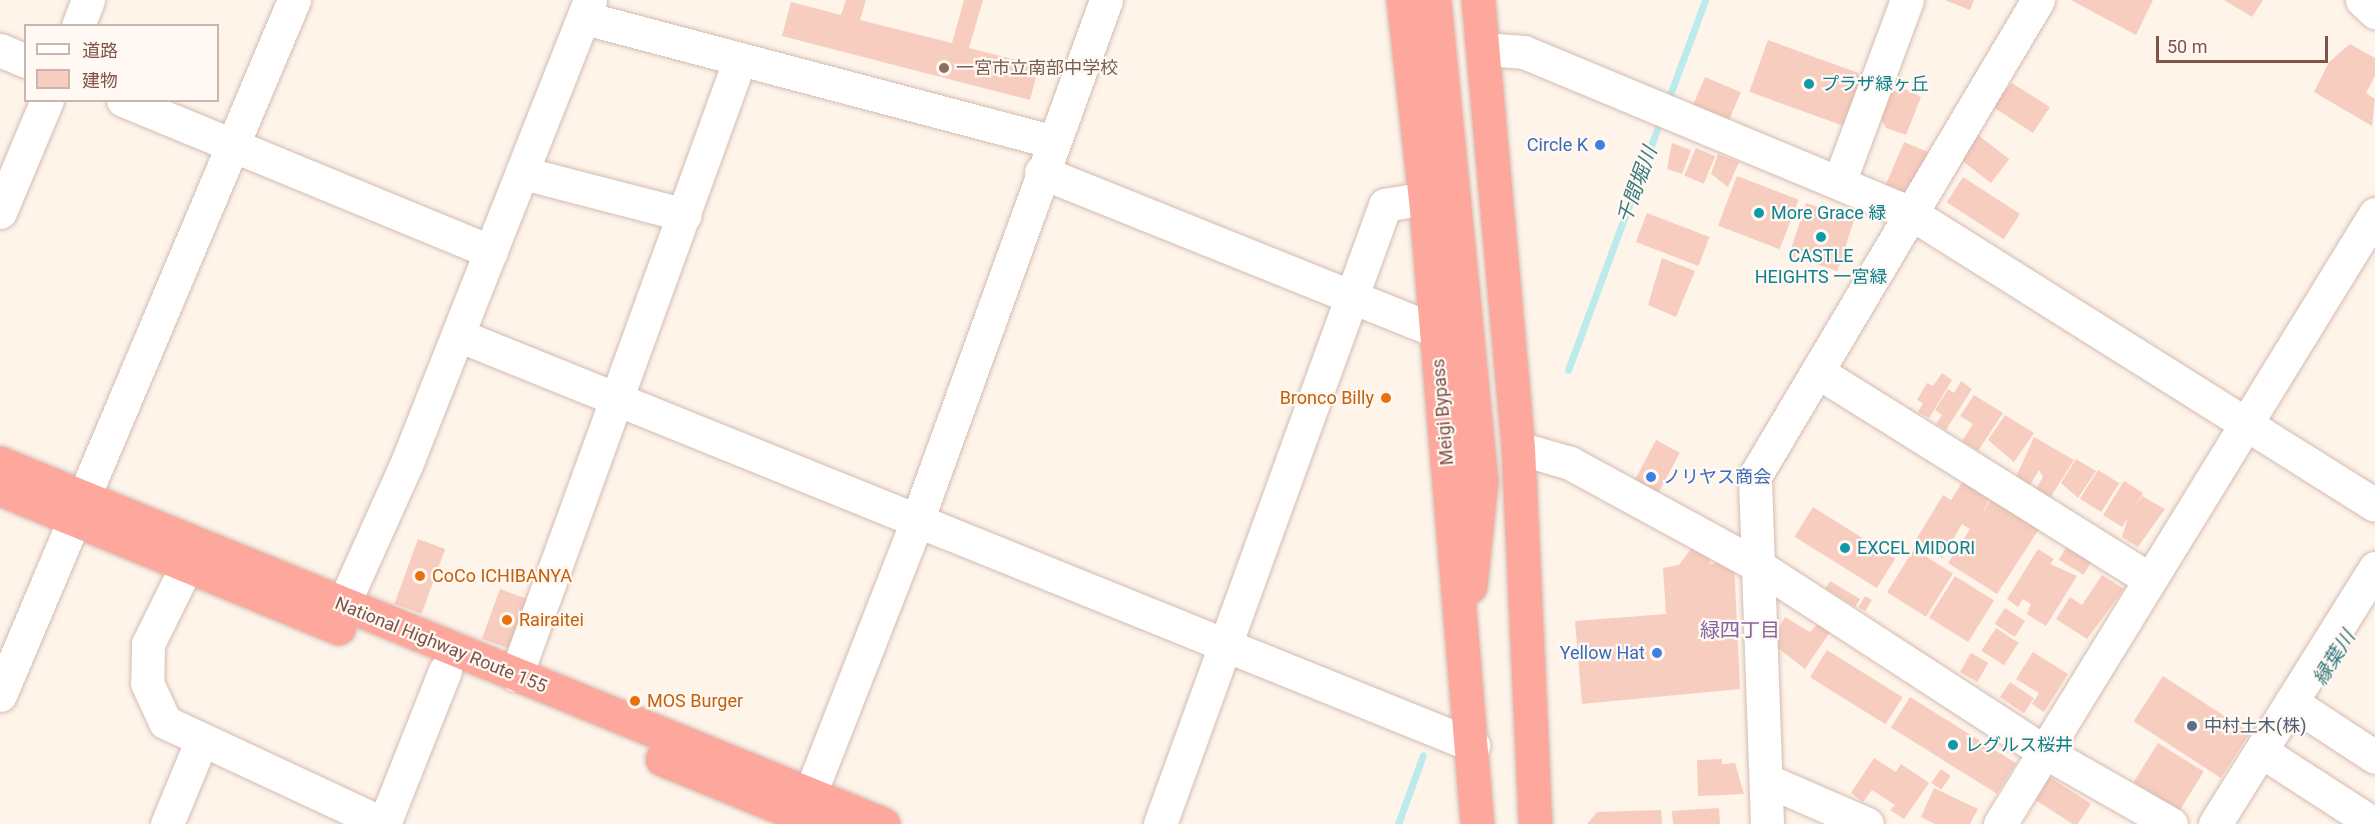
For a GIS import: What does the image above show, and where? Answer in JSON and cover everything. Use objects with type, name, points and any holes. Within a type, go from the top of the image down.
[{"type":"highway","name":"Meigi Bypass","points":[[1403,0],[1425,198],[1463,623],[1477,824]]},
{"type":"highway","points":[[1434,0],[1475,408],[1480,536],[1463,623]]},
{"type":"highway","points":[[1478,0],[1518,448],[1535,824]]},
{"type":"highway","name":"National Highway Route 155","points":[[0,463],[186,567],[808,815],[884,824]]},
{"type":"highway","name":"National Highway Route 155","points":[[0,489],[80,507],[343,605],[516,675],[808,815]]},
{"type":"street","points":[[79,24],[88,0]]},
{"type":"street","points":[[0,695],[234,147],[294,0]]},
{"type":"street","points":[[808,815],[918,518],[1052,141],[1106,0]]},
{"type":"street","points":[[1840,180],[1907,0]]},
{"type":"street","points":[[1767,824],[1755,476],[2038,0]]},
{"type":"street","points":[[2362,0],[2375,12]]},
{"type":"street","points":[[343,605],[458,335],[587,9],[740,59],[1052,141]]},
{"type":"street","points":[[1484,49],[1524,52],[1840,180],[1910,212],[2375,505]]},
{"type":"street","points":[[0,50],[24,60]]},
{"type":"street","points":[[516,675],[620,400],[740,59]]},
{"type":"street","points":[[0,212],[46,102]]},
{"type":"street","points":[[128,102],[491,252]]},
{"type":"street","points":[[1041,172],[1351,299],[1435,330]]},
{"type":"street","points":[[523,173],[686,215]]},
{"type":"street","points":[[1160,824],[1385,205],[1425,198]]},
{"type":"street","points":[[2000,824],[2148,578],[2375,214]]},
{"type":"street","points":[[458,335],[918,518],[1473,745]]},
{"type":"street","points":[[1818,372],[2148,578]]},
{"type":"street","points":[[1518,448],[1570,463],[1757,565],[2045,752],[2171,824]]},
{"type":"street","points":[[186,567],[148,644],[147,683],[165,722],[201,742],[384,824],[445,671]]},
{"type":"street","points":[[2215,824],[2375,568]]},
{"type":"street","points":[[2291,702],[2375,757]]},
{"type":"street","points":[[167,824],[201,742]]},
{"type":"street","points":[[2260,751],[2374,824]]},
{"type":"street","points":[[1766,780],[1867,824]]},
{"type":"building","points":[[846,0],[866,0],[860,20],[952,43],[964,0],[983,0],[969,48],[1039,66],[1030,100],[782,36],[791,2],[841,15]]},
{"type":"building","points":[[1945,0],[1974,0],[1970,10]]},
{"type":"building","points":[[2071,0],[2153,0],[2136,35]]},
{"type":"building","points":[[2224,0],[2263,0],[2252,17]]},
{"type":"building","name":"プラザ緑ヶ丘","points":[[1768,40],[1869,77],[1851,129],[1749,92]]},
{"type":"building","points":[[2350,44],[2375,58],[2375,76],[2366,93],[2375,99],[2372,126],[2314,92],[2329,62]]},
{"type":"building","points":[[1705,77],[1741,92],[1729,120],[1693,105]]},
{"type":"building","points":[[1889,81],[1921,97],[1906,135],[1886,128],[1880,117]]},
{"type":"building","points":[[2012,83],[2050,107],[2033,133],[1990,105]]},
{"type":"building","points":[[1977,134],[2009,159],[1991,183],[1959,158]]},
{"type":"building","points":[[1904,142],[1928,152],[1913,185],[1902,196],[1884,189]]},
{"type":"building","points":[[1672,143],[1691,150],[1682,174],[1667,169]]},
{"type":"building","points":[[1696,148],[1715,156],[1704,184],[1684,176]]},
{"type":"building","points":[[1718,154],[1739,162],[1728,187],[1711,174]]},
{"type":"building","name":"More Grace 緑","points":[[1737,176],[1799,200],[1780,249],[1718,225]]},
{"type":"building","points":[[1963,177],[2020,214],[2004,239],[1947,202]]},
{"type":"building","name":"CASTLE HEIGHTS 一宮緑","points":[[1806,203],[1855,219],[1838,271],[1789,255]]},
{"type":"building","points":[[1647,213],[1710,237],[1698,266],[1636,242]]},
{"type":"building","points":[[1662,258],[1695,271],[1676,317],[1648,305]]},
{"type":"building","points":[[1942,373],[1952,380],[1929,418],[1918,412],[1923,403],[1917,400],[1927,383],[1933,386]]},
{"type":"building","points":[[1961,381],[1972,389],[1946,430],[1936,424],[1942,415],[1935,410],[1948,389],[1954,393]]},
{"type":"building","points":[[1974,395],[2003,413],[1978,451],[1962,441],[1973,424],[1960,416]]},
{"type":"building","points":[[2005,415],[2034,433],[2014,462],[1988,440]]},
{"type":"building","points":[[2034,437],[2074,460],[2050,498],[2036,489],[2043,477],[2039,470],[2030,485],[2016,477]]},
{"type":"building","points":[[1656,440],[1680,453],[1656,498],[1632,485]]},
{"type":"building","points":[[2076,459],[2096,471],[2078,498],[2061,483]]},
{"type":"building","points":[[2098,470],[2119,483],[2101,512],[2080,499]]},
{"type":"building","points":[[1963,481],[1990,498],[1980,518],[1991,499],[2039,529],[1997,594],[1948,563],[1970,529],[1962,524],[1942,558],[1917,538],[1943,495],[1951,500]]},
{"type":"building","points":[[2124,481],[2143,493],[2132,511],[2142,496],[2165,509],[2138,547],[2122,537],[2128,518],[2122,527],[2103,515]]},
{"type":"building","name":"EXCEL MIDORI","points":[[1813,507],[1895,558],[1877,588],[1794,537]]},
{"type":"building","name":"CoCo ICHIBANYA","points":[[418,539],[445,549],[422,614],[394,604]]},
{"type":"building","points":[[2070,541],[2095,556],[2084,575],[2059,560]]},
{"type":"building","points":[[1708,548],[1710,564],[1734,561],[1740,689],[1582,704],[1575,621],[1666,614],[1663,568],[1679,565],[1691,549]]},
{"type":"building","points":[[1914,549],[1953,573],[1926,617],[1887,592]]},
{"type":"building","points":[[2038,549],[2054,559],[2050,564],[2077,576],[2046,626],[2027,614],[2031,604],[2023,599],[2018,607],[2007,599]]},
{"type":"building","points":[[2102,575],[2124,589],[2087,639],[2056,619],[2070,597],[2082,605]]},
{"type":"building","points":[[1955,576],[1994,600],[1968,642],[1929,618]]},
{"type":"building","points":[[1830,581],[1860,599],[1855,607],[1825,589]]},
{"type":"building","name":"Rairaitei","points":[[500,589],[533,601],[515,651],[482,639]]},
{"type":"building","points":[[1865,596],[1872,600],[1865,611],[1858,607]]},
{"type":"building","points":[[2005,608],[2025,621],[2015,637],[1995,624]]},
{"type":"building","points":[[1785,617],[1810,632],[1820,622],[1832,629],[1805,669],[1770,642]]},
{"type":"building","points":[[1996,628],[2019,643],[2004,665],[1981,651]]},
{"type":"building","points":[[1827,650],[1902,697],[1886,724],[1810,677]]},
{"type":"building","points":[[2033,652],[2068,674],[2044,712],[2032,704],[2039,693],[2016,679]]},
{"type":"building","points":[[1971,653],[1988,663],[1977,682],[1960,672]]},
{"type":"building","points":[[2163,676],[2250,733],[2221,778],[2134,721]]},
{"type":"building","points":[[2010,682],[2034,698],[2024,713],[2000,697]]},
{"type":"building","name":"レグルス桜井","points":[[1910,697],[2016,763],[1997,794],[1891,728]]},
{"type":"building","points":[[2158,743],[2204,772],[2179,811],[2134,782]]},
{"type":"building","points":[[1874,758],[1896,772],[1901,764],[1929,783],[1904,819],[1890,810],[1895,805],[1872,790],[1863,802],[1851,793]]},
{"type":"building","points":[[1722,759],[1722,764],[1735,763],[1744,794],[1698,796],[1697,760]]},
{"type":"building","points":[[1941,769],[1951,776],[1941,790],[1931,783]]},
{"type":"building","points":[[2039,770],[2091,804],[2078,824],[2073,824],[2024,793]]},
{"type":"building","points":[[1934,788],[1978,809],[1970,824],[1935,824],[1921,817]]},
{"type":"building","points":[[1719,808],[1720,824],[1673,824],[1672,811]]},
{"type":"building","points":[[1661,810],[1662,824],[1587,824],[1597,812]]},
{"type":"waterway","name":"千間堀川","points":[[1667,103],[1705,0]]},
{"type":"waterway","name":"千間堀川","points":[[1568,370],[1661,119]]},
{"type":"waterway","name":"千間堀川","points":[[1398,824],[1423,755]]},
{"type":"place","name":"一宮市立南部中学校","points":[[944,68]]},
{"type":"place","name":"プラザ緑ヶ丘","points":[[1809,84]]},
{"type":"place","name":"Circle K","points":[[1600,145]]},
{"type":"place","name":"More Grace 緑","points":[[1759,213]]},
{"type":"place","name":"CASTLE HEIGHTS 一宮緑","points":[[1821,237]]},
{"type":"place","name":"Bronco Billy","points":[[1386,398]]},
{"type":"place","name":"ノリヤス商会","points":[[1651,477]]},
{"type":"place","name":"EXCEL MIDORI","points":[[1845,548]]},
{"type":"place","name":"CoCo ICHIBANYA","points":[[420,576]]},
{"type":"place","name":"Rairaitei","points":[[507,620]]},
{"type":"place","name":"Yellow Hat","points":[[1657,653]]},
{"type":"place","name":"MOS Burger","points":[[635,701]]},
{"type":"place","name":"中村土木(株)","points":[[2192,726]]},
{"type":"place","name":"レグルス桜井","points":[[1953,745]]},
{"type":"district","name":"緑四丁目","points":[[1740,630]]},
{"type":"water label","name":"縁葉川","points":[[2334,658]]}]
